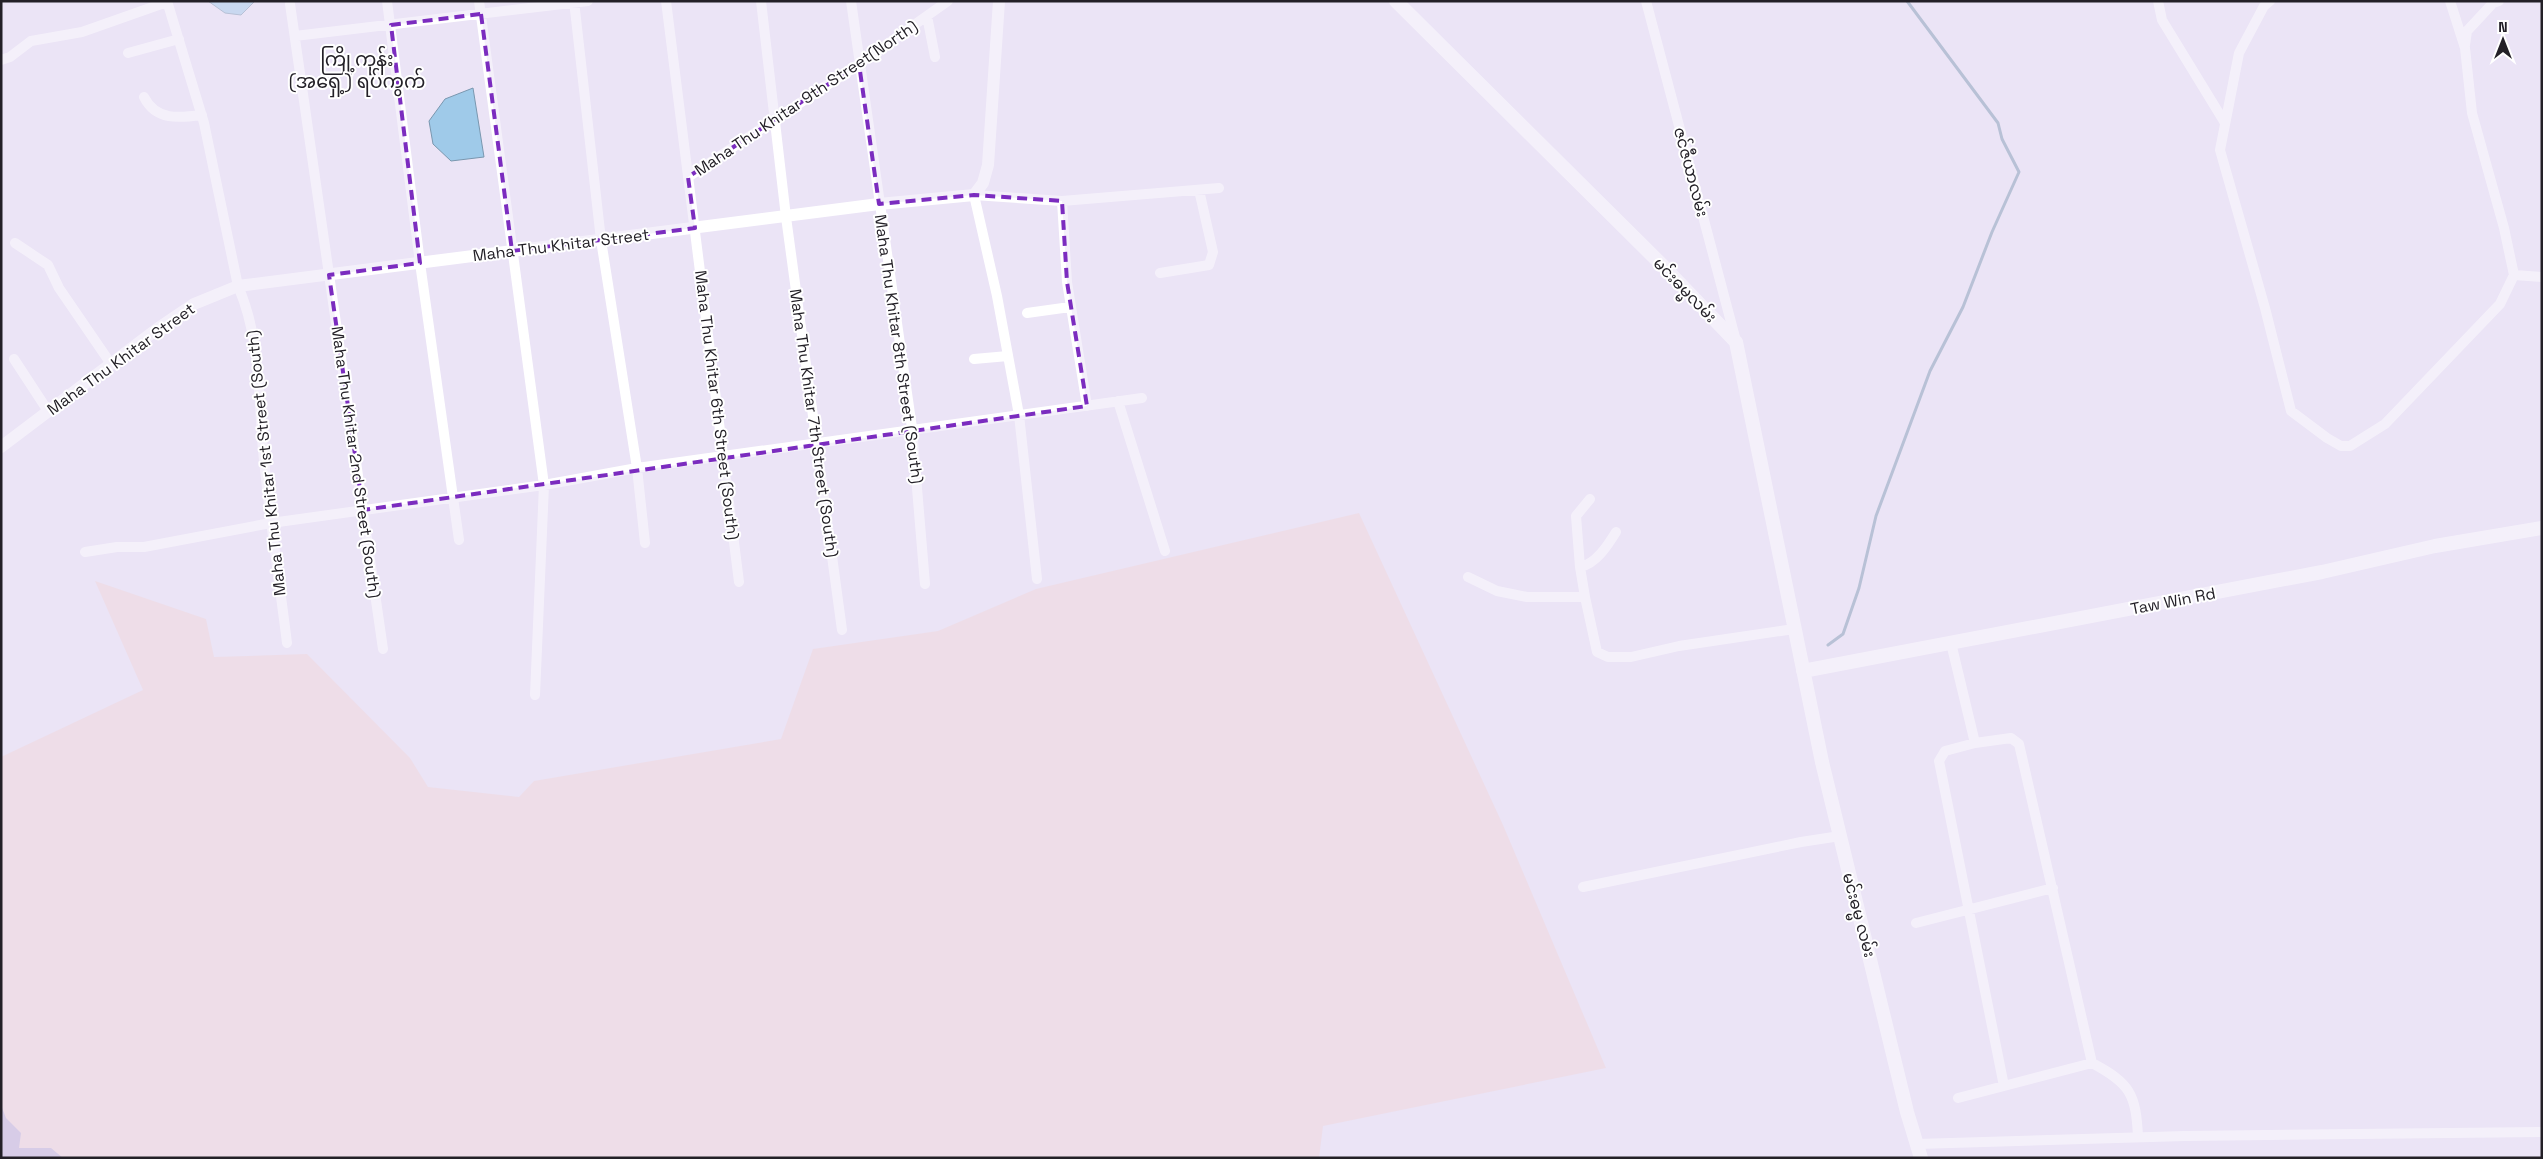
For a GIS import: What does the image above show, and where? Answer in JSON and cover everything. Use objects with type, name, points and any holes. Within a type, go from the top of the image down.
[{"type":"main road","name":"မင်းဓမ္မလမ်း","points":[[1396,1],[1670,273],[1736,342]]},
{"type":"main road","points":[[1736,342],[1803,671]]},
{"type":"main road","name":"Taw Win Rd","points":[[1803,671],[2322,572],[2435,546],[2542,528]]},
{"type":"main road","name":"မင်းဓမ္မ လမ်း","points":[[1803,671],[1840,836],[1918,1153]]},
{"type":"street","points":[[1,60],[10,57],[31,41],[82,32],[167,1]]},
{"type":"street","name":"Maha Thu Khitar 1st Street (South)","points":[[167,1],[202,115],[238,286],[246,304],[255,338],[271,523],[287,642]]},
{"type":"street","points":[[388,1],[420,263],[459,540]]},
{"type":"street","points":[[479,1],[544,485],[535,695]]},
{"type":"street","points":[[295,36],[588,1]]},
{"type":"street","name":"Maha Thu Khitar 6th Street (South)","points":[[666,1],[739,582]]},
{"type":"street","name":"Maha Thu Khitar 7th Street (South)","points":[[761,1],[786,217],[842,630]]},
{"type":"street","name":"Maha Thu Khitar 8th Street (South)","points":[[851,1],[912,428],[925,584]]},
{"type":"street","points":[[999,1],[988,165],[982,183],[974,195],[1019,415],[1037,579]]},
{"type":"street","name":"ဇင်ဇီယာလမ်း","points":[[1646,1],[1736,342]]},
{"type":"street","points":[[2158,1],[2162,20],[2225,123]]},
{"type":"street","points":[[2270,1],[2264,6],[2239,53],[2220,150],[2266,308],[2291,410],[2341,446],[2350,446],[2385,424],[2500,304],[2514,275],[2504,228],[2472,113],[2465,48],[2450,1]]},
{"type":"street","points":[[2465,48],[2467,31],[2493,3],[2499,1]]},
{"type":"street","points":[[574,2],[601,240],[637,468],[645,543]]},
{"type":"street","name":"Maha Thu Khitar 9th Street(North)","points":[[688,177],[859,64],[946,2]]},
{"type":"street","name":"Maha Thu Khitar 2nd Street (South)","points":[[290,4],[382,649]]},
{"type":"street","points":[[927,16],[935,57]]},
{"type":"street","points":[[128,53],[179,40]]},
{"type":"street","points":[[144,97],[149,107],[159,114],[176,118],[202,115]]},
{"type":"street","points":[[974,195],[1062,201],[1219,188]]},
{"type":"street","points":[[1160,273],[1209,265],[1213,252],[1199,190]]},
{"type":"street","name":"Maha Thu Khitar Street","points":[[1,447],[157,329],[194,304],[238,286],[879,204],[974,195]]},
{"type":"street","points":[[1062,201],[1066,282],[1087,406]]},
{"type":"street","points":[[14,243],[48,265],[59,288],[111,364]]},
{"type":"street","points":[[2514,275],[2542,277]]},
{"type":"street","points":[[1027,313],[1070,306]]},
{"type":"street","points":[[974,359],[1008,356]]},
{"type":"street","points":[[14,359],[48,411]]},
{"type":"street","points":[[85,552],[144,547],[271,523],[544,485],[637,468],[912,428],[1142,398]]},
{"type":"street","points":[[1118,401],[1165,551]]},
{"type":"street","points":[[1590,498],[1576,516],[1580,567],[1597,652],[1608,657],[1630,657],[1679,646],[1794,629]]},
{"type":"street","points":[[1580,567],[1586,566],[1606,549],[1616,532]]},
{"type":"street","points":[[1468,577],[1497,591],[1527,598],[1585,597]]},
{"type":"street","points":[[1951,644],[1975,743]]},
{"type":"street","points":[[2004,1086],[1971,908],[1939,761],[1945,751],[1975,743],[2011,738],[2019,744],[2092,1063]]},
{"type":"street","points":[[1583,887],[1801,842],[1840,836]]},
{"type":"street","points":[[1916,923],[2053,888]]},
{"type":"street","points":[[1958,1098],[2092,1063],[2116,1075],[2131,1094],[2137,1112],[2138,1137]]},
{"type":"street","points":[[1918,1153],[2138,1137],[2542,1132]]},
{"type":"highlighted area","points":[[481,14],[512,251],[695,228],[688,177],[859,64],[879,204],[974,195],[1062,201],[1067,282],[1087,406],[363,510],[329,275],[420,263],[391,25]]},
{"type":"shaded area","points":[[1359,513],[1503,825],[1606,1068],[1323,1126],[1319,1158],[1,1158],[1,757],[143,690],[95,581],[206,619],[214,657],[307,654],[410,758],[428,787],[519,797],[534,781],[781,739],[813,649],[938,631],[1036,589]]},
{"type":"shaded area","points":[[1,1105],[6,1118],[21,1133],[19,1148],[51,1148],[63,1158],[1,1158]]},
{"type":"water","points":[[208,1],[255,1],[241,15],[225,13]]},
{"type":"water","points":[[473,88],[484,157],[451,161],[433,144],[429,121],[445,99]]},
{"type":"waterway","points":[[1828,645],[1843,634],[1859,588],[1876,516],[1930,371],[1963,307],[1992,232],[2019,172],[2002,139],[1998,123],[1907,1]]},
{"type":"district","name":"ကြို့ကုန်း (အရှေ့) ရပ်ကွက်","points":[[357,70]]}]
